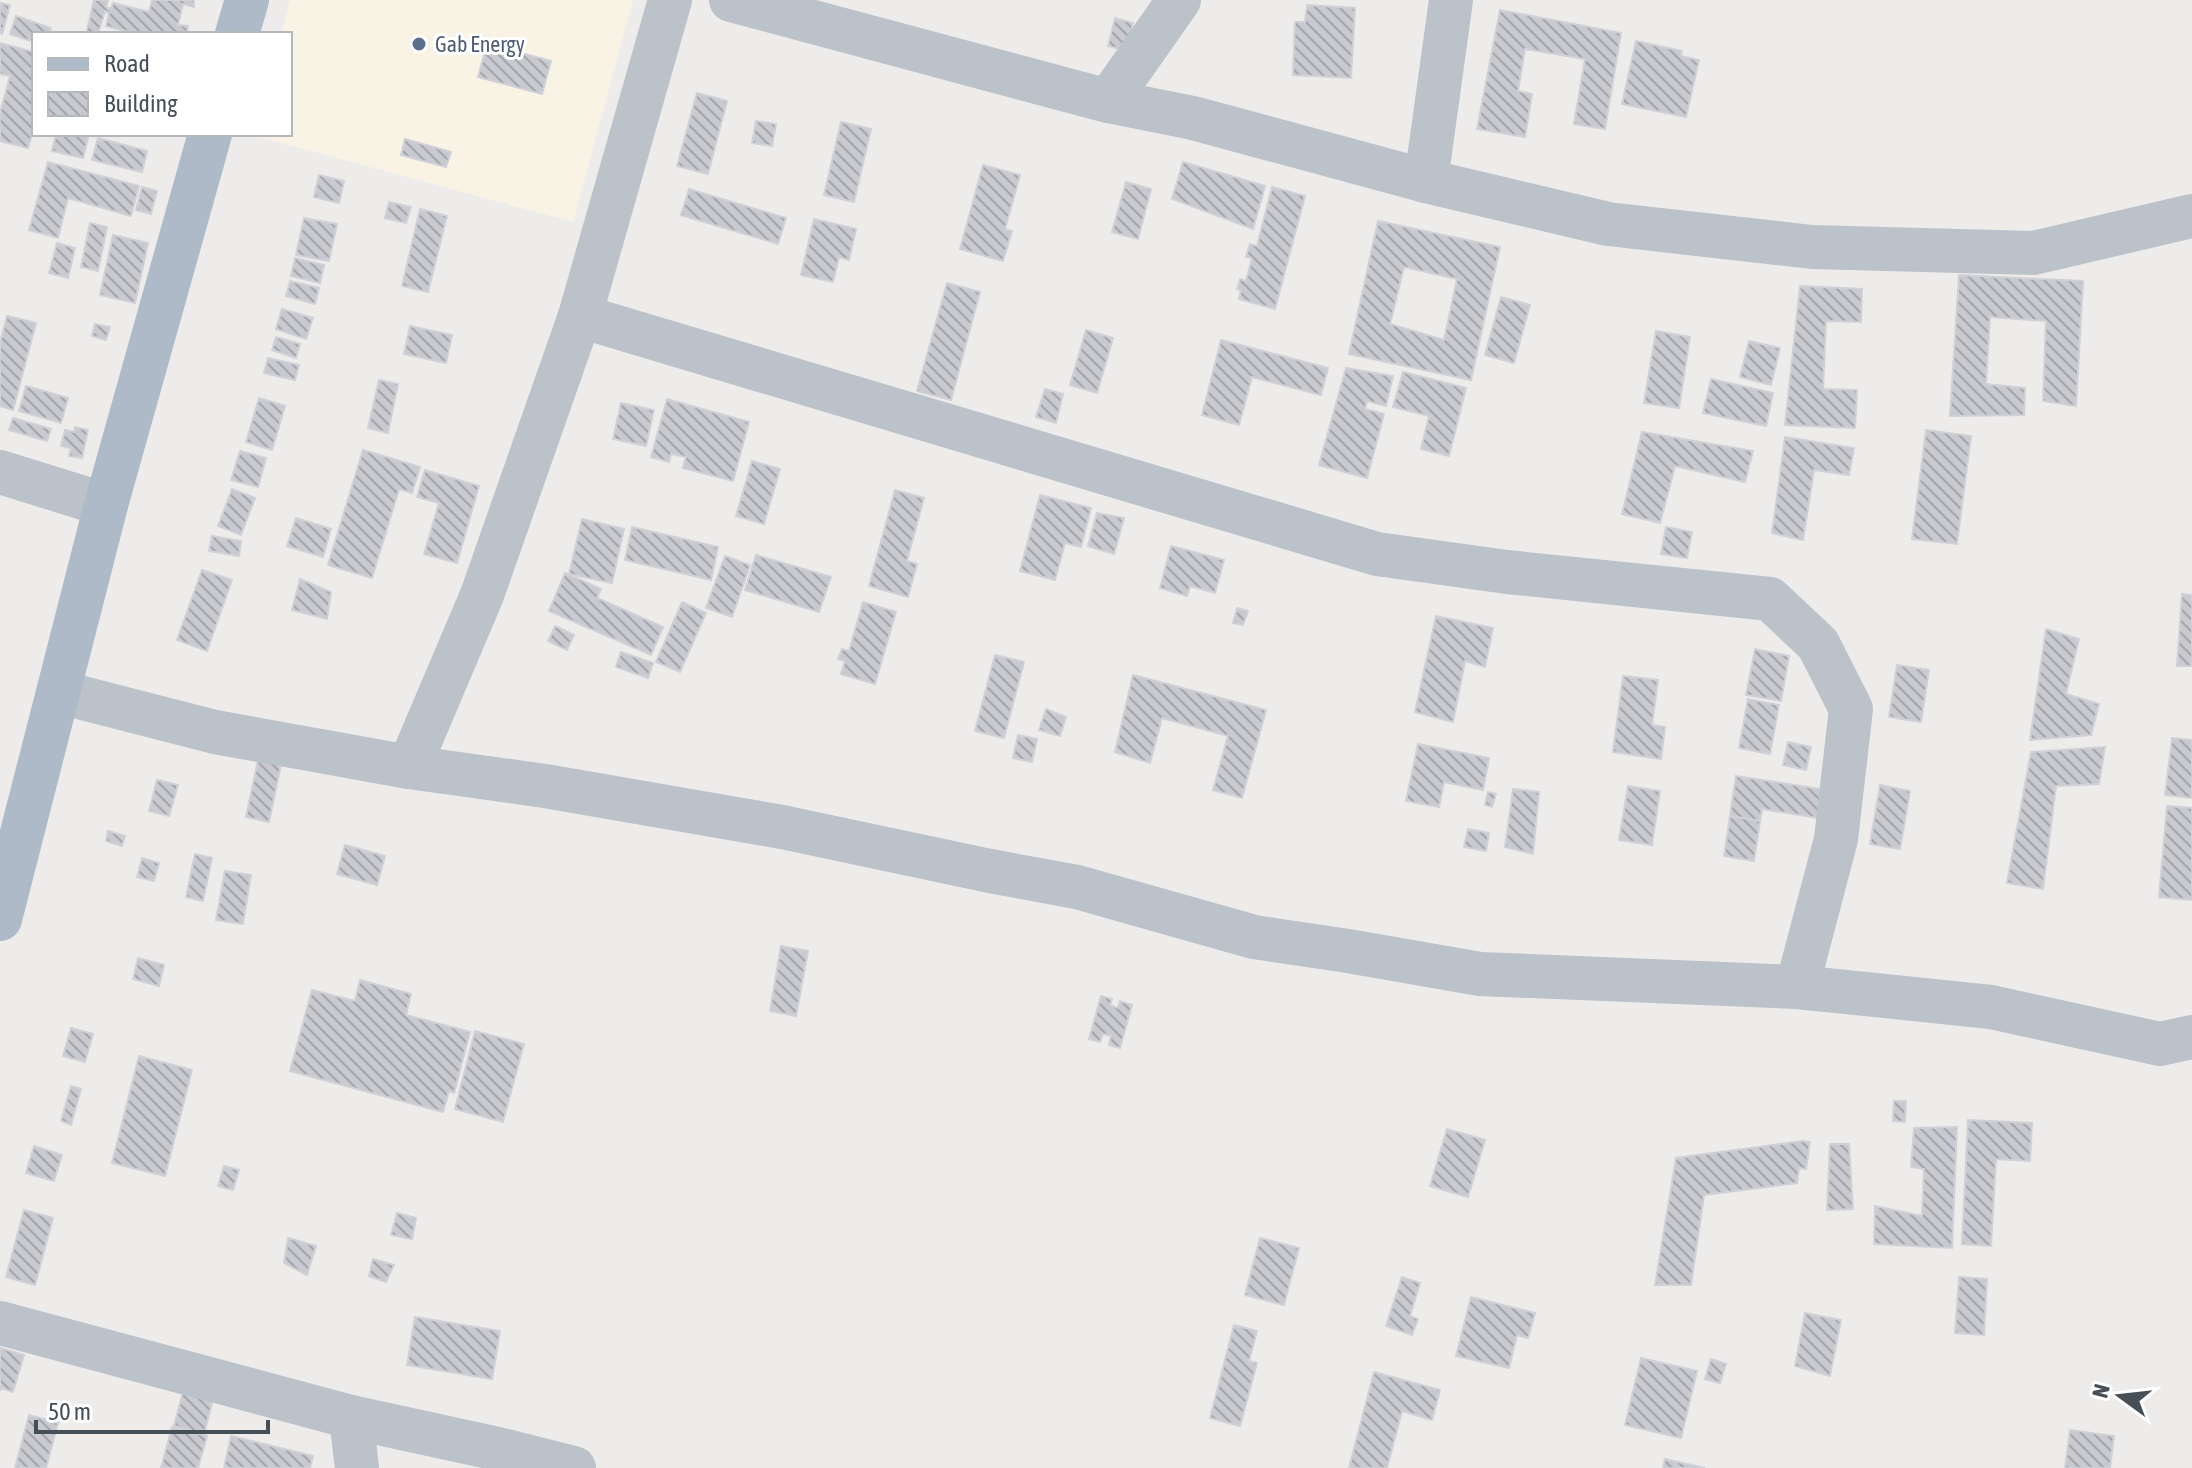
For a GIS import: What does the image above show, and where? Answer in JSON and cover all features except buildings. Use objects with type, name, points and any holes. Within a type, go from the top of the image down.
[{"type":"main road","points":[[238,32],[247,0]]},
{"type":"main road","points":[[0,919],[10,842],[59,692],[106,505],[209,136]]},
{"type":"street","points":[[409,767],[482,595],[580,316],[670,0]]},
{"type":"street","points":[[731,0],[1108,101],[1193,118],[1426,181],[1608,224],[1812,247],[2033,253],[2192,216]]},
{"type":"street","points":[[1108,101],[1179,0]]},
{"type":"street","points":[[1426,181],[1451,0]]},
{"type":"street","points":[[580,316],[1377,554],[1507,572],[1770,599],[1818,644],[1851,709],[1836,839],[1797,987]]},
{"type":"street","points":[[0,472],[106,505]]},
{"type":"street","points":[[59,692],[215,732],[409,767],[545,786],[782,827],[1077,887],[1254,937],[1480,974],[1797,987],[1991,1007],[2160,1044],[2192,1037]]},
{"type":"street","points":[[0,1323],[351,1417],[574,1468]]},
{"type":"street","points":[[351,1417],[357,1468]]},
{"type":"shaded area","points":[[290,0],[633,0],[573,222],[256,136],[292,136],[292,32],[282,32]]},
{"type":"place","name":"Gab Energy","points":[[419,44]]}]
